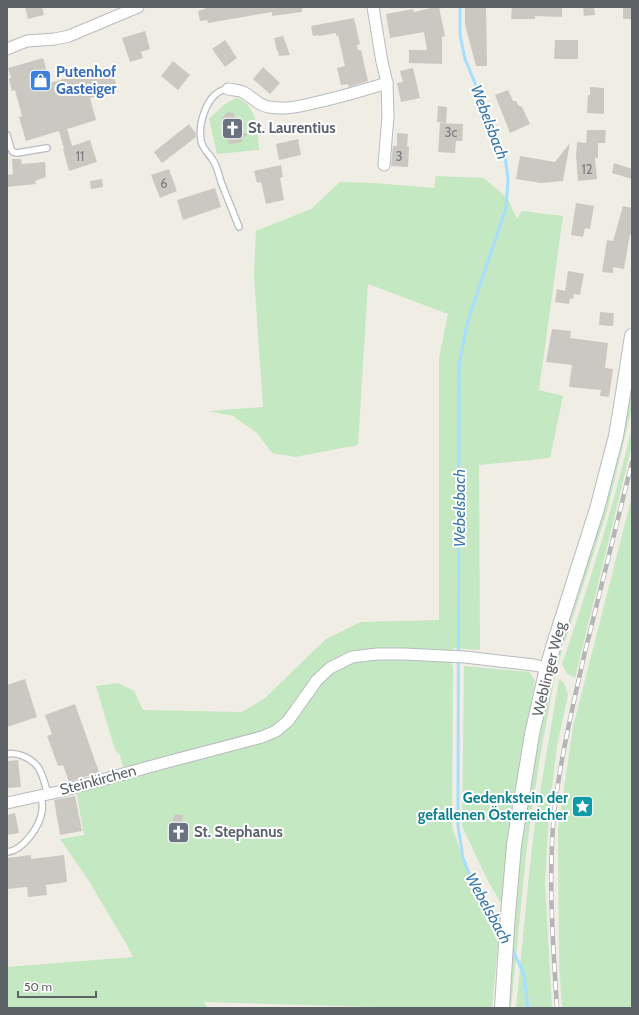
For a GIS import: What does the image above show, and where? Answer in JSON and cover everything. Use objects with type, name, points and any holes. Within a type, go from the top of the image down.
[{"type":"street","points":[[7,49],[27,41],[54,39],[69,36],[138,7]]},
{"type":"street","points":[[372,7],[387,83],[388,116],[384,165]]},
{"type":"street","points":[[228,89],[238,90],[244,93],[259,105],[295,108],[387,83]]},
{"type":"street","name":"Weblinger Weg","points":[[502,1008],[514,845],[532,734],[547,668],[599,502],[616,436],[632,336]]},
{"type":"street","name":"Steinkirchen","points":[[7,803],[62,791],[262,738],[276,731],[288,721],[317,680],[330,668],[352,657],[377,654],[465,657],[534,665],[547,668]]},
{"type":"lane","points":[[228,89],[218,92],[212,98],[203,116],[200,135],[204,149],[214,162],[239,227]]},
{"type":"lane","points":[[7,135],[11,149],[10,153],[47,148]]},
{"type":"lane","points":[[7,754],[10,753],[20,755],[31,760],[39,768],[44,795],[39,822],[31,835],[20,848],[12,852],[7,852]]},
{"type":"green space","points":[[236,98],[242,100],[251,109],[257,126],[259,150],[217,154],[209,119],[225,104]]},
{"type":"green space","points":[[436,176],[484,178],[508,199],[517,219],[522,211],[563,216],[539,390],[563,396],[550,458],[479,465],[480,650],[453,648],[450,660],[453,667],[452,827],[474,889],[498,943],[492,1008],[403,1008],[204,1002],[208,1008],[7,1008],[7,967],[133,957],[89,881],[60,839],[84,835],[75,785],[124,771],[120,755],[115,750],[96,686],[118,683],[134,691],[143,710],[242,712],[265,698],[326,639],[361,622],[439,620],[439,358],[448,314],[368,284],[358,445],[295,457],[272,453],[257,433],[233,416],[209,411],[263,407],[254,275],[256,231],[311,209],[340,182],[434,188]]},
{"type":"green space","points":[[632,379],[632,407],[607,512],[565,641],[562,640]]},
{"type":"green space","points":[[632,427],[632,445],[575,678],[567,674],[562,664],[600,546]]},
{"type":"green space","points":[[632,496],[632,1008],[562,1008],[559,962],[558,829],[573,727]]},
{"type":"green space","points":[[559,650],[562,651],[556,671],[540,757],[531,817],[511,1008],[506,1008],[521,834],[534,754]]},
{"type":"green space","points":[[464,666],[530,672],[535,681],[508,843],[502,905],[487,879],[462,826]]},
{"type":"green space","points":[[559,679],[564,683],[568,695],[557,746],[549,813],[545,882],[552,1008],[516,1008],[535,822]]},
{"type":"building","points":[[25,7],[42,7],[44,15],[28,19]]},
{"type":"building","points":[[205,7],[302,7],[302,12],[272,16],[272,12],[208,23],[207,20],[200,21],[198,11],[205,9]]},
{"type":"building","points":[[439,7],[445,36],[442,37],[442,64],[409,63],[409,50],[427,50],[424,32],[390,38],[386,14],[413,9],[414,12]]},
{"type":"building","points":[[465,7],[486,7],[487,66],[476,66],[465,25]]},
{"type":"building","points":[[512,7],[562,7],[562,17],[535,16],[535,19],[511,19]]},
{"type":"building","points":[[583,7],[594,7],[595,15],[584,16]]},
{"type":"building","points":[[623,7],[632,7],[632,19],[623,19]]},
{"type":"building","points":[[354,18],[360,44],[357,45],[358,50],[361,50],[368,81],[349,87],[348,84],[341,85],[337,68],[345,66],[338,35],[336,36],[336,33],[313,36],[311,26]]},
{"type":"building","points":[[145,31],[150,49],[141,52],[143,58],[130,62],[122,38]]},
{"type":"building","points":[[283,36],[290,55],[279,56],[274,38]]},
{"type":"building","points":[[225,40],[237,58],[225,67],[212,49]]},
{"type":"building","points":[[555,40],[578,40],[578,59],[554,59]]},
{"type":"building","points":[[43,58],[50,83],[91,71],[93,76],[112,71],[118,90],[90,98],[96,120],[67,129],[72,146],[90,140],[97,162],[69,171],[59,131],[26,141],[19,117],[22,116],[15,90],[12,91],[9,79],[11,78],[8,68]]},
{"type":"building","points":[[173,61],[190,75],[178,90],[161,76]]},
{"type":"building","points":[[263,67],[280,83],[270,94],[253,79]]},
{"type":"building","points":[[413,68],[420,98],[401,102],[397,83],[403,82],[400,71]]},
{"type":"building","points":[[590,87],[604,88],[604,114],[587,113]]},
{"type":"building","points":[[508,90],[513,101],[516,101],[518,105],[522,107],[530,124],[510,133],[495,95]]},
{"type":"building","points":[[438,106],[447,107],[446,123],[437,122]]},
{"type":"building","name":"St. Laurentius","points":[[230,112],[234,114],[235,120],[237,120],[241,132],[248,134],[242,138],[242,142],[229,144],[222,119],[226,113]]},
{"type":"building","points":[[440,123],[463,124],[462,141],[456,141],[455,153],[438,152]]},
{"type":"building","points":[[189,124],[196,134],[196,137],[162,163],[154,152]]},
{"type":"building","points":[[587,130],[606,130],[605,143],[598,143],[598,158],[595,158],[597,179],[578,181],[576,156],[577,142],[586,143]]},
{"type":"building","points":[[397,133],[408,134],[408,167],[391,166],[393,146],[397,146]]},
{"type":"building","points":[[298,139],[301,155],[279,160],[276,144]]},
{"type":"building","points":[[570,143],[563,181],[541,183],[516,179],[520,156],[555,162]]},
{"type":"building","points":[[12,159],[21,159],[22,164],[45,162],[46,177],[35,181],[36,184],[7,187],[7,175],[13,174]]},
{"type":"building","points":[[614,163],[632,169],[632,179],[612,173]]},
{"type":"building","points":[[281,165],[283,177],[280,178],[284,200],[266,204],[261,182],[257,183],[254,171]]},
{"type":"building","points":[[169,169],[177,191],[160,198],[151,175]]},
{"type":"building","points":[[102,179],[103,187],[91,189],[90,181]]},
{"type":"building","points":[[215,188],[221,207],[183,220],[177,200]]},
{"type":"building","points":[[576,203],[594,206],[590,229],[585,228],[583,237],[571,235]]},
{"type":"building","points":[[623,206],[632,208],[632,235],[630,234],[624,269],[613,267],[613,273],[602,272],[607,240],[613,241]]},
{"type":"building","points":[[568,271],[584,274],[580,295],[574,294],[573,299],[570,298],[569,304],[555,302],[557,289],[565,291]]},
{"type":"building","points":[[600,312],[614,313],[613,326],[599,325]]},
{"type":"building","points":[[552,329],[571,331],[570,338],[608,343],[605,368],[613,369],[609,397],[600,396],[601,390],[569,387],[572,365],[546,362]]},
{"type":"building","points":[[25,679],[37,717],[7,727],[7,685]]},
{"type":"building","points":[[75,704],[99,772],[69,782],[63,765],[58,766],[47,736],[52,734],[45,715]]},
{"type":"building","points":[[18,760],[21,787],[7,788],[7,761]]},
{"type":"building","points":[[75,796],[82,831],[60,835],[54,800]]},
{"type":"building","points":[[15,813],[19,833],[7,835],[7,815]]},
{"type":"building","name":"St. Stephanus","points":[[174,814],[183,815],[183,840],[171,839]]},
{"type":"building","points":[[31,855],[31,859],[64,855],[67,882],[46,885],[47,895],[28,897],[27,887],[7,889],[7,858]]},
{"type":"waterway","name":"Webelsbach","points":[[460,7],[460,35],[465,59],[505,156],[508,179],[506,208],[467,324],[459,366],[458,826],[463,858],[478,895],[497,918],[501,928]]},
{"type":"waterway","name":"Webelsbach","points":[[511,947],[524,974],[528,1008]]},
{"type":"railway","points":[[557,1008],[551,887],[554,814],[567,735],[584,656],[632,462]]},
{"type":"place","name":"Putenhof Gasteiger","points":[[40,81]]},
{"type":"place","name":"St. Laurentius","points":[[232,128]]},
{"type":"place","name":"Gedenkstein der gefallenen Österreicher","points":[[583,807]]},
{"type":"place","name":"St. Stephanus","points":[[178,832]]}]
